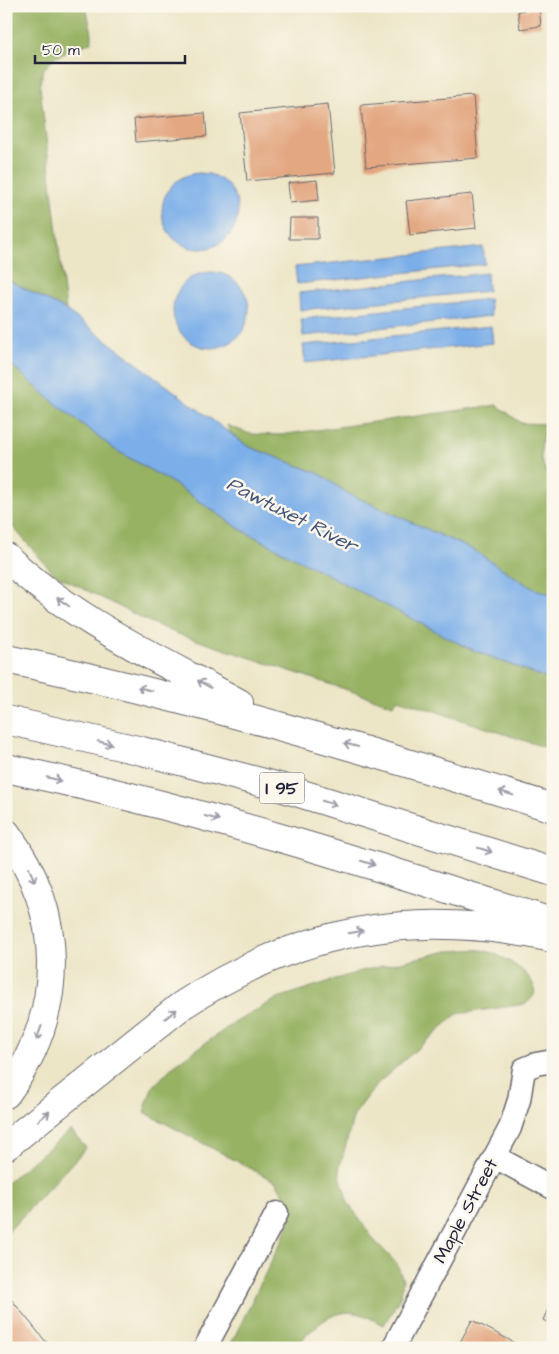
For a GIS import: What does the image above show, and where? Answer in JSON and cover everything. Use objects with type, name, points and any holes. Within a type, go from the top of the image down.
[{"type":"highway","points":[[6,557],[60,600],[97,624],[277,724]]},
{"type":"highway","points":[[6,659],[134,686],[277,724],[553,808]]},
{"type":"highway","name":"I 95","points":[[6,720],[142,751],[283,788],[553,872]]},
{"type":"highway","points":[[6,768],[217,819],[386,869],[553,922]]},
{"type":"highway","points":[[6,833],[26,863],[38,891],[49,932],[51,958],[49,991],[41,1030],[20,1075],[6,1094]]},
{"type":"highway","points":[[6,1146],[181,1006],[218,983],[269,957],[341,934],[404,925],[441,923],[477,925],[553,938]]},
{"type":"street","name":"Maple Street","points":[[392,1348],[495,1157],[515,1114],[524,1069],[536,1064],[553,1061]]},
{"type":"street","points":[[495,1157],[553,1188]]},
{"type":"street","points":[[205,1348],[277,1213]]},
{"type":"green space","points":[[6,6],[87,6],[92,34],[91,42],[54,58],[43,70],[40,87],[66,310],[6,279]]},
{"type":"green space","points":[[6,360],[50,399],[114,449],[173,483],[240,529],[468,648],[553,681],[553,750],[398,699],[393,705],[175,633],[54,574],[6,519]]},
{"type":"green space","points":[[497,405],[521,423],[549,424],[542,437],[541,460],[553,486],[553,595],[532,588],[473,550],[347,493],[320,474],[247,446],[229,431],[227,425],[250,434],[280,435]]},
{"type":"green space","points":[[482,950],[501,957],[526,974],[534,988],[534,995],[526,1004],[457,1014],[377,1084],[354,1115],[339,1170],[347,1201],[374,1240],[397,1264],[403,1280],[401,1296],[384,1325],[360,1314],[340,1313],[331,1316],[315,1327],[294,1348],[229,1348],[290,1223],[288,1203],[276,1182],[144,1112],[152,1088],[173,1066],[234,1023],[278,998],[361,971],[448,951]]},
{"type":"green space","points":[[71,1130],[86,1148],[6,1234],[6,1183]]},
{"type":"water","points":[[193,173],[207,173],[221,179],[232,190],[238,204],[235,226],[227,238],[207,249],[193,249],[179,243],[168,232],[162,218],[162,204],[168,190],[179,179]]},
{"type":"water","points":[[483,247],[485,264],[297,284],[295,267]]},
{"type":"water","points":[[204,272],[218,272],[232,278],[243,289],[249,303],[246,325],[238,337],[218,348],[204,348],[190,342],[179,331],[173,317],[173,303],[179,289],[190,278]]},
{"type":"water","points":[[487,273],[488,291],[300,310],[299,293]]},
{"type":"water","name":"Pawtuxet River","points":[[6,279],[66,310],[247,446],[320,474],[347,493],[473,550],[532,588],[553,595],[553,681],[468,648],[240,529],[173,483],[114,449],[50,399],[6,360]]},
{"type":"water","points":[[489,299],[491,316],[303,336],[301,319]]},
{"type":"water","points":[[491,326],[493,343],[305,363],[303,345]]},
{"type":"building","points":[[539,8],[541,26],[520,29],[518,11]]},
{"type":"building","points":[[473,96],[478,158],[366,167],[361,105]]},
{"type":"building","points":[[328,104],[335,173],[247,181],[240,113]]},
{"type":"building","points":[[205,113],[207,136],[136,142],[134,119]]},
{"type":"building","points":[[317,180],[319,200],[290,203],[288,183]]},
{"type":"building","points":[[472,194],[476,228],[410,235],[406,201]]},
{"type":"building","points":[[290,218],[318,218],[318,239],[289,239]]},
{"type":"building","points":[[6,1293],[51,1348],[6,1348]]},
{"type":"building","points":[[553,1298],[553,1325],[543,1320]]},
{"type":"building","points":[[472,1320],[524,1348],[457,1348]]}]
